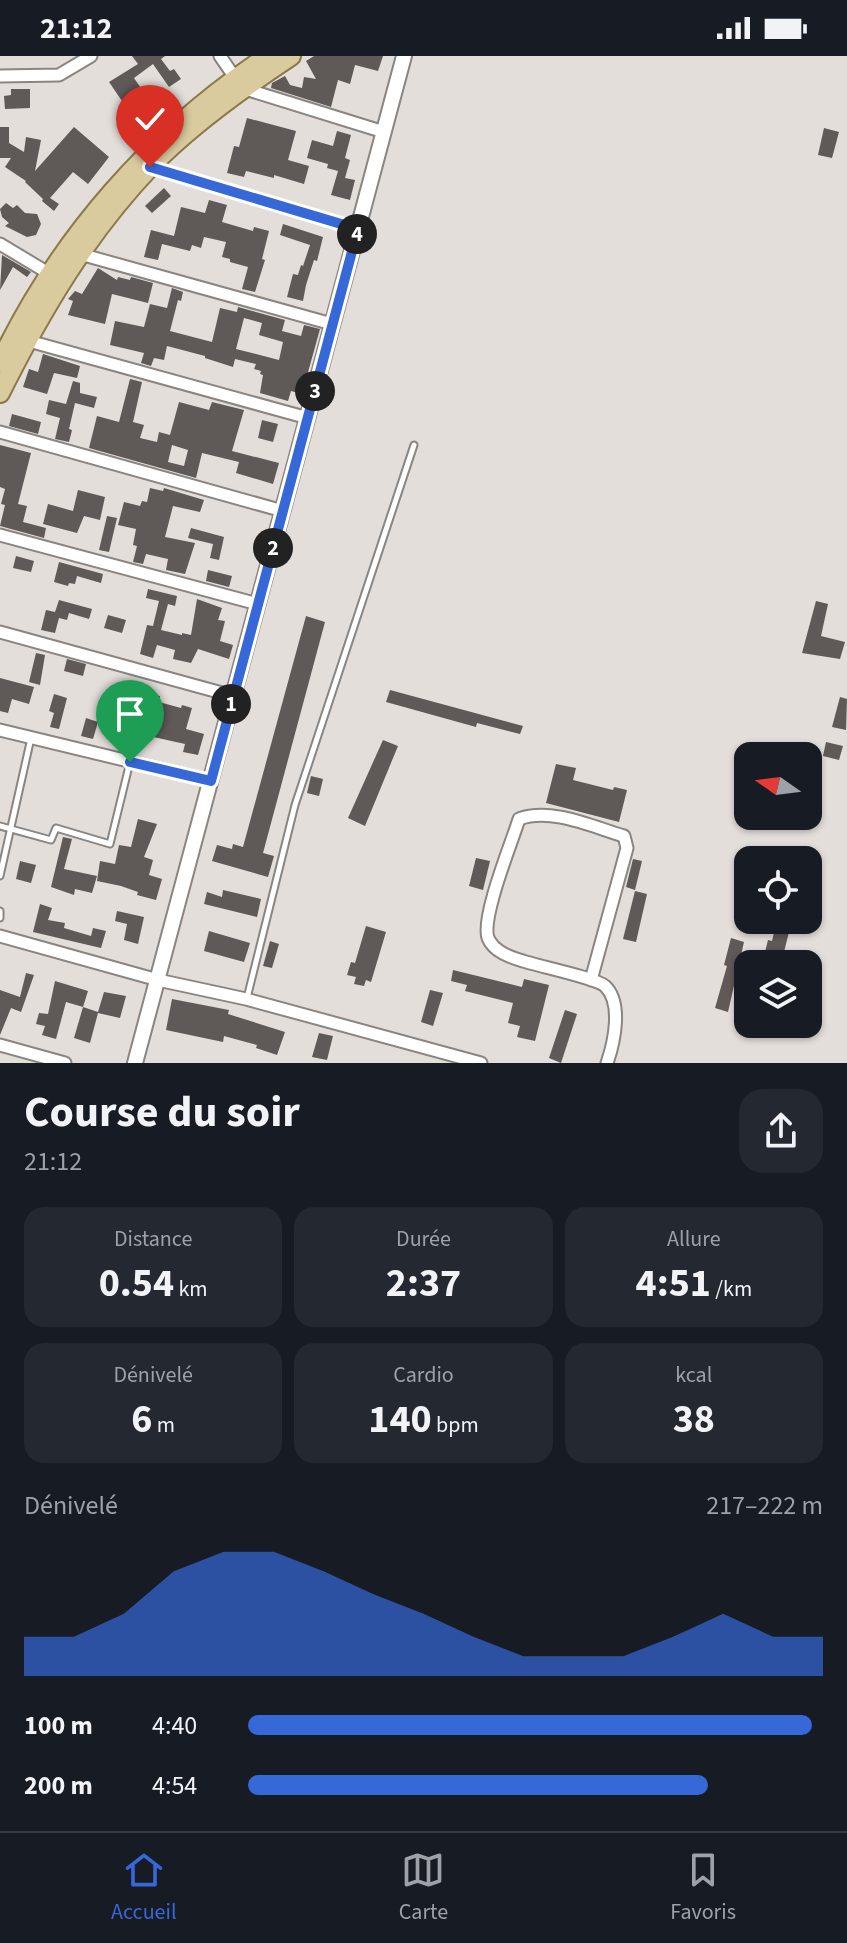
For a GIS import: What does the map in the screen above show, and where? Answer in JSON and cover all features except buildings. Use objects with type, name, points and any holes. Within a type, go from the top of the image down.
[{"type":"main road","points":[[0,393],[25,340],[80,254],[150,167],[268,56]]},
{"type":"main road","points":[[0,363],[50,274],[85,224],[141,158],[238,83],[291,56]]},
{"type":"street","points":[[0,76],[59,75],[91,56]]},
{"type":"street","points":[[220,56],[238,83],[384,132]]},
{"type":"street","points":[[135,1063],[404,56]]},
{"type":"street","points":[[150,167],[358,229]]},
{"type":"street","points":[[0,244],[50,274]]},
{"type":"street","points":[[80,254],[332,324]]},
{"type":"street","points":[[25,340],[308,418]]},
{"type":"street","points":[[0,432],[283,511]]},
{"type":"street","points":[[0,535],[258,604]]},
{"type":"street","points":[[0,632],[233,696]]},
{"type":"street","points":[[0,730],[211,781]]},
{"type":"street","points":[[591,980],[627,848],[624,836],[554,817],[530,815],[519,819],[488,916],[488,938],[503,955],[603,984],[612,996],[615,1017],[607,1063]]},
{"type":"street","points":[[0,936],[481,1063]]},
{"type":"street","points":[[0,1045],[65,1063]]},
{"type":"lane","points":[[246,999],[295,805],[414,445]]},
{"type":"lane","points":[[0,876],[31,738]]},
{"type":"lane","points":[[0,826],[51,840],[56,828],[110,844],[130,762]]},
{"type":"lane","points":[[0,911],[0,918]]},
{"type":"route","points":[[130,762],[211,781],[358,229],[150,167]]}]
